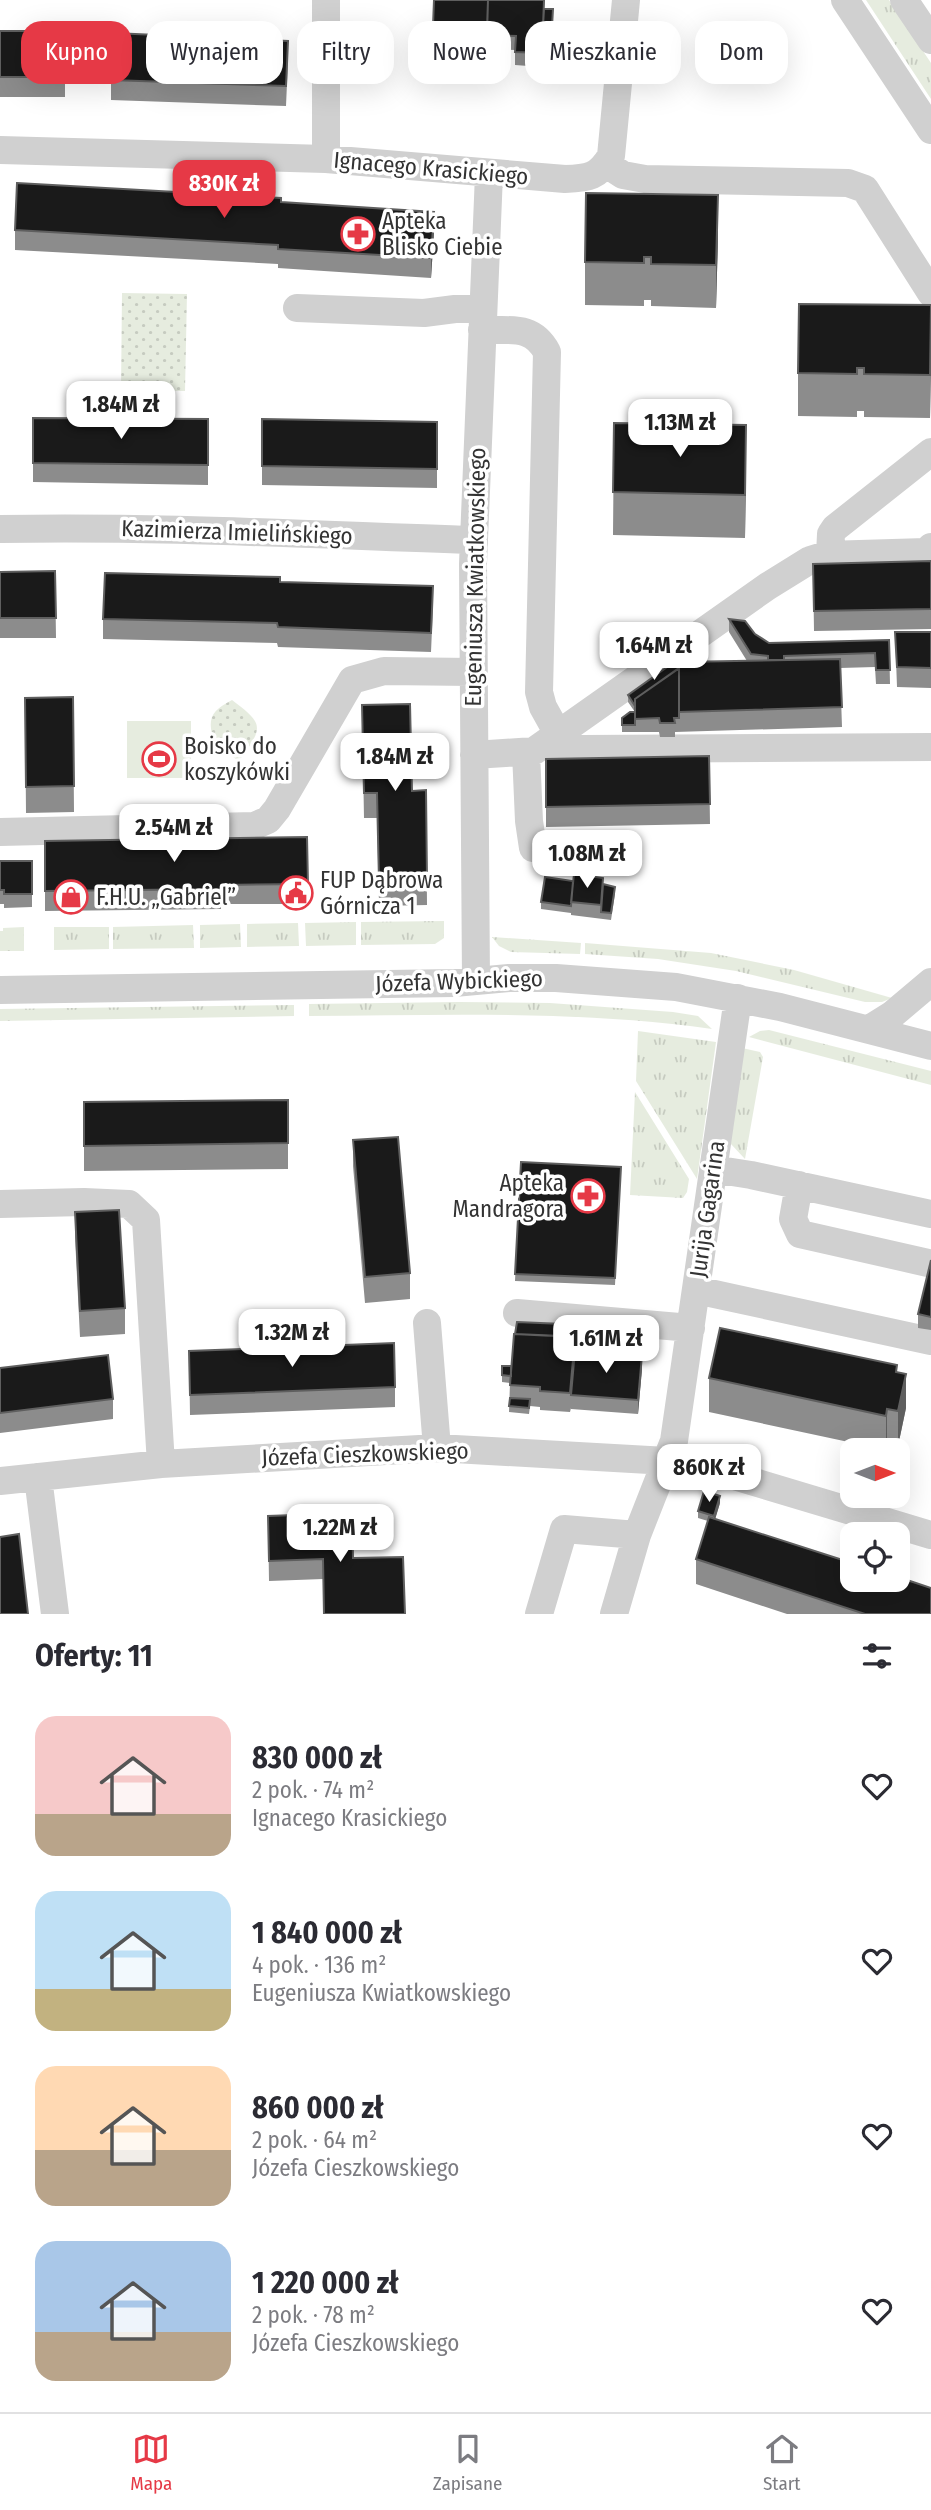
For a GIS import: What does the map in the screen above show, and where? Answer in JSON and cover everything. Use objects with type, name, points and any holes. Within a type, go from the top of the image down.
[{"type":"street","points":[[326,0],[326,159]]},
{"type":"street","points":[[626,0],[614,133],[611,156],[606,164],[623,175],[645,179],[848,183],[865,189],[931,293]]},
{"type":"street","points":[[845,0],[931,130]]},
{"type":"street","points":[[905,0],[931,40]]},
{"type":"street","name":"Ignacego Krasickiego","points":[[0,150],[326,159],[565,179],[587,178],[603,170],[606,164]]},
{"type":"street","name":"Eugeniusza Kwiatkowskiego","points":[[477,981],[473,540],[489,174]]},
{"type":"street","points":[[297,308],[424,313],[455,309],[482,320],[530,332],[541,340],[547,352],[539,692],[543,706],[544,743],[529,821],[533,848],[596,853]]},
{"type":"street","points":[[830,555],[831,534],[835,528],[931,452]]},
{"type":"street","name":"Kazimierza Imielińskiego","points":[[0,529],[277,532],[473,540]]},
{"type":"street","points":[[474,755],[544,743],[796,567],[810,560],[830,555],[926,552],[931,547]]},
{"type":"street","points":[[0,832],[254,827],[268,820],[277,809],[352,680],[384,671],[473,672]]},
{"type":"street","points":[[544,743],[564,749],[931,747]]},
{"type":"street","name":"Józefa Wybickiego","points":[[0,990],[477,981],[509,978],[584,979],[676,987],[738,998],[925,1043]]},
{"type":"street","points":[[869,1029],[907,1003],[931,982]]},
{"type":"street","name":"Jurija Gagarina","points":[[614,1614],[637,1535],[653,1488],[667,1461],[677,1423],[738,998]]},
{"type":"street","points":[[713,1169],[931,1214]]},
{"type":"street","points":[[799,1185],[793,1219],[800,1234],[928,1263]]},
{"type":"street","points":[[0,1204],[129,1204],[146,1220],[161,1464]]},
{"type":"street","points":[[696,1290],[931,1341]]},
{"type":"street","points":[[517,1312],[691,1328]]},
{"type":"street","points":[[427,1323],[437,1448]]},
{"type":"street","name":"Józefa Cieszkowskiego","points":[[0,1481],[161,1464],[437,1448],[667,1461],[711,1469],[931,1535]]},
{"type":"street","points":[[38,1477],[55,1614]]},
{"type":"street","points":[[539,1614],[564,1530],[637,1535]]},
{"type":"green space","points":[[866,0],[889,0],[931,63],[931,99]]},
{"type":"green space","points":[[122,293],[187,294],[185,391],[121,390]]},
{"type":"green space","points":[[232,700],[250,715],[257,727],[253,740],[239,761],[215,745],[211,729],[214,713]]},
{"type":"green space","name":"Boisko do koszykówki","points":[[127,721],[191,721],[191,778],[127,778]]},
{"type":"green space","points":[[444,921],[444,938],[435,944],[361,945],[361,922]]},
{"type":"green space","points":[[356,922],[356,945],[306,946],[305,923]]},
{"type":"green space","points":[[298,923],[299,946],[247,947],[247,924]]},
{"type":"green space","points":[[240,924],[241,947],[200,948],[200,925]]},
{"type":"green space","points":[[193,925],[194,948],[113,949],[113,927]]},
{"type":"green space","points":[[24,927],[24,951],[0,951],[0,931],[3,931],[3,928]]},
{"type":"green space","points":[[54,927],[109,927],[109,949],[54,950]]},
{"type":"green space","points":[[492,937],[581,943],[580,954],[511,952],[499,946]]},
{"type":"green space","points":[[585,943],[711,953],[794,970],[892,998],[882,1002],[865,1002],[736,971],[658,959],[585,954]]},
{"type":"green space","points":[[550,1003],[673,1012],[698,1016],[712,1029],[561,1016],[309,1016],[309,1004]]},
{"type":"green space","points":[[294,1005],[294,1016],[0,1021],[0,1009]]},
{"type":"green space","points":[[769,1030],[931,1071],[931,1085],[749,1037]]},
{"type":"green space","points":[[638,1031],[716,1042],[697,1179],[636,1081]]},
{"type":"green space","points":[[742,1048],[760,1052],[763,1057],[745,1159],[730,1143]]},
{"type":"green space","points":[[635,1092],[689,1179],[683,1198],[630,1195]]},
{"type":"building","points":[[434,0],[488,0],[487,21],[433,21]]},
{"type":"building","points":[[488,0],[544,0],[543,21],[525,21],[525,52],[515,52],[516,36],[511,36],[511,21],[487,21]]},
{"type":"building","points":[[544,9],[553,9],[552,21],[543,21]]},
{"type":"building","points":[[0,31],[21,31],[21,77],[0,77]]},
{"type":"building","points":[[132,34],[146,35],[146,81],[132,81]]},
{"type":"building","points":[[283,41],[288,41],[286,86],[228,84],[283,84]]},
{"type":"building","points":[[17,183],[281,198],[281,202],[434,212],[431,258],[278,249],[278,245],[15,230]]},
{"type":"building","points":[[586,193],[718,195],[716,265],[651,264],[651,257],[644,257],[644,263],[585,262]]},
{"type":"building","points":[[799,304],[931,305],[930,375],[864,374],[864,368],[857,368],[857,374],[798,373]]},
{"type":"building","points":[[33,418],[208,419],[208,465],[33,463]]},
{"type":"building","points":[[262,419],[437,422],[437,469],[262,466]]},
{"type":"building","points":[[614,423],[673,424],[673,430],[680,430],[680,424],[746,425],[745,495],[613,492]]},
{"type":"building","points":[[931,561],[931,609],[814,611],[813,564]]},
{"type":"building","points":[[55,571],[56,618],[0,618],[0,572]]},
{"type":"building","points":[[105,573],[280,577],[280,582],[433,586],[431,633],[278,627],[277,623],[103,619]]},
{"type":"building","points":[[729,619],[745,621],[755,634],[769,643],[889,640],[890,670],[876,670],[875,653],[784,656],[784,660],[768,660],[768,656],[751,654]]},
{"type":"building","points":[[895,632],[931,632],[931,668],[897,667]]},
{"type":"building","points":[[840,659],[842,707],[679,712],[679,662]]},
{"type":"building","points":[[677,660],[678,669],[635,699],[635,706],[628,695]]},
{"type":"building","points":[[679,668],[679,718],[674,718],[675,723],[660,723],[659,718],[635,719],[635,699]]},
{"type":"building","points":[[73,697],[74,786],[26,787],[25,698]]},
{"type":"building","points":[[410,704],[412,791],[426,790],[427,880],[379,881],[377,793],[364,793],[362,705]]},
{"type":"building","points":[[635,712],[635,725],[622,725],[622,718]]},
{"type":"building","points":[[709,756],[710,804],[546,807],[546,759]]},
{"type":"building","points":[[307,837],[308,884],[221,885],[221,889],[45,891],[45,841]]},
{"type":"building","points":[[0,861],[32,861],[32,894],[4,894],[4,890],[0,890]]},
{"type":"building","points":[[574,874],[603,878],[601,905],[571,902]]},
{"type":"building","points":[[545,877],[573,881],[571,906],[541,902]]},
{"type":"building","points":[[603,884],[615,887],[611,913],[601,912]]},
{"type":"building","points":[[288,1100],[288,1143],[84,1146],[84,1102]]},
{"type":"building","points":[[398,1137],[410,1273],[365,1277],[353,1140]]},
{"type":"building","points":[[521,1162],[621,1167],[615,1278],[515,1274]]},
{"type":"building","points":[[119,1210],[125,1308],[80,1311],[75,1212]]},
{"type":"building","points":[[931,1260],[931,1317],[918,1314]]},
{"type":"building","points":[[517,1322],[563,1324],[562,1336],[515,1334]]},
{"type":"building","points":[[720,1328],[897,1365],[896,1372],[906,1374],[898,1411],[887,1409],[886,1416],[709,1378]]},
{"type":"building","points":[[514,1334],[575,1337],[570,1393],[510,1385]]},
{"type":"building","points":[[394,1343],[395,1387],[190,1395],[189,1351]]},
{"type":"building","points":[[575,1350],[642,1355],[638,1400],[571,1395]]},
{"type":"building","points":[[108,1355],[113,1399],[0,1413],[0,1368]]},
{"type":"building","points":[[502,1366],[511,1366],[511,1376],[502,1375]]},
{"type":"building","points":[[510,1398],[530,1399],[529,1408],[509,1406]]},
{"type":"building","points":[[704,1491],[720,1496],[714,1516],[698,1511]]},
{"type":"building","points":[[352,1513],[353,1558],[403,1557],[405,1614],[324,1614],[323,1559],[269,1561],[268,1516]]},
{"type":"building","points":[[709,1517],[840,1559],[840,1592],[910,1592],[910,1581],[931,1588],[931,1614],[865,1614],[696,1559]]},
{"type":"building","points":[[19,1534],[28,1614],[0,1614],[0,1537]]},
{"type":"place","name":"Apteka Blisko Ciebie","points":[[358,234]]},
{"type":"place","name":"Boisko do koszykówki","points":[[159,759]]},
{"type":"place","name":"FUP Dąbrowa Górnicza 1","points":[[296,893]]},
{"type":"place","name":"F.H.U. „Gabriel”","points":[[71,897]]},
{"type":"place","name":"Apteka Mandragora","points":[[588,1196]]}]
